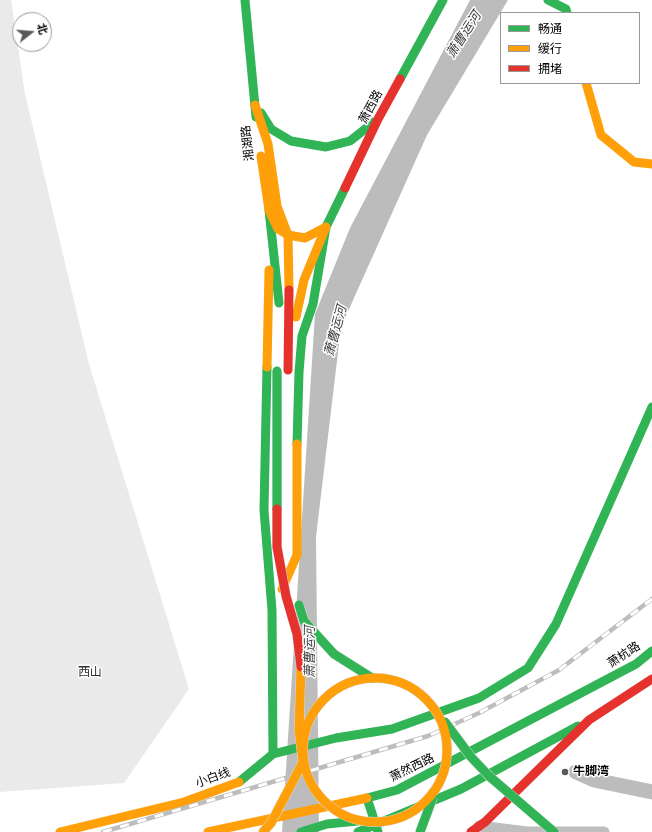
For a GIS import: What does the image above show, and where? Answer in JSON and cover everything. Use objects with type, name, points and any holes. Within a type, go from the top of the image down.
[{"type":"main road","name":"湘湖路","points":[[245,0],[255,105],[269,210],[278,229],[288,235]]},
{"type":"main road","name":"萧西路","points":[[326,227],[378,119],[443,0]]},
{"type":"main road","points":[[548,0],[566,9],[567,12]]},
{"type":"main road","points":[[586,84],[600,135],[634,162],[652,164]]},
{"type":"main road","points":[[255,105],[271,129],[291,141],[326,147],[350,141],[378,119]]},
{"type":"main road","points":[[255,105],[268,144],[277,206],[288,235],[288,374]]},
{"type":"main road","points":[[269,210],[279,312]]},
{"type":"main road","points":[[269,210],[269,334],[264,510],[272,610],[273,754],[336,738],[392,729],[479,698],[528,668],[556,624],[652,407]]},
{"type":"main road","points":[[288,235],[305,238],[326,227]]},
{"type":"main road","points":[[272,610],[297,555],[296,513],[299,372],[302,336],[314,304],[326,227]]},
{"type":"main road","points":[[288,355],[304,280],[326,227]]},
{"type":"main road","points":[[277,367],[277,547],[286,596],[297,634],[301,658],[299,730],[303,762],[311,784],[322,800],[338,813],[375,830]]},
{"type":"main road","points":[[287,481],[286,552],[293,586],[304,621],[334,654],[372,678]]},
{"type":"main road","name":"萧杭路","points":[[609,678],[636,664],[652,651]]},
{"type":"main road","points":[[263,832],[271,823],[303,762],[307,726],[317,707],[333,692],[345,685],[372,678],[393,680],[412,688],[428,701],[471,757],[489,776],[554,832]]},
{"type":"main road","name":"萧然西路","points":[[208,832],[398,790],[609,678]]},
{"type":"main road","points":[[358,832],[375,830],[461,789],[589,720],[652,679]]},
{"type":"main road","points":[[420,832],[446,767],[447,744],[441,721],[428,701]]},
{"type":"main road","points":[[475,829],[589,720]]},
{"type":"main road","name":"小白线","points":[[60,832],[184,802],[242,781],[273,754]]},
{"type":"main road","points":[[301,832],[327,824],[358,821],[378,823],[401,818],[422,806],[437,788]]},
{"type":"main road","points":[[367,798],[375,830]]},
{"type":"street","points":[[475,829],[527,832],[604,832]]},
{"type":"green space","name":"西山","points":[[0,0],[11,0],[13,12],[12,52],[19,52],[25,94],[89,364],[189,689],[124,783],[0,792]]},
{"type":"water","name":"萧曹运河","points":[[470,0],[508,0],[427,135],[341,327],[316,537],[319,832],[282,832],[315,314],[350,228]]},
{"type":"waterway","points":[[576,772],[594,780],[652,792]]},
{"type":"railway","points":[[103,832],[428,736],[479,713],[559,670],[652,599]]},
{"type":"traffic: fast","points":[[245,0],[256,117]]},
{"type":"traffic: fast","points":[[400,79],[443,0]]},
{"type":"traffic: fast","points":[[548,0],[566,9],[567,12]]},
{"type":"traffic: fast","points":[[261,113],[271,129],[291,141],[326,147],[350,141],[374,122]]},
{"type":"traffic: fast","points":[[297,444],[299,372],[302,336],[313,304],[326,227],[345,188]]},
{"type":"traffic: fast","points":[[269,210],[279,303]]},
{"type":"traffic: fast","points":[[239,782],[273,754],[272,610],[264,510],[267,367]]},
{"type":"traffic: fast","points":[[277,371],[277,509]]},
{"type":"traffic: fast","points":[[273,754],[336,738],[392,729],[479,698],[528,668],[556,624],[652,407]]},
{"type":"traffic: fast","points":[[299,605],[304,621],[334,654],[372,678]]},
{"type":"traffic: fast","points":[[378,832],[367,798],[397,790],[636,664],[652,651]]},
{"type":"traffic: fast","points":[[445,722],[471,757],[489,776],[554,832]]},
{"type":"traffic: fast","points":[[358,832],[461,789],[578,726]]},
{"type":"traffic: fast","points":[[420,832],[433,797]]},
{"type":"traffic: fast","points":[[301,832],[327,824],[358,821]]},
{"type":"traffic: slow","points":[[586,84],[601,135],[634,162],[652,164]]},
{"type":"traffic: slow","points":[[255,105],[268,144],[277,206],[288,235],[289,290]]},
{"type":"traffic: slow","points":[[261,156],[269,210],[278,229],[288,235],[305,238],[326,227]]},
{"type":"traffic: slow","points":[[296,317],[304,280],[326,227]]},
{"type":"traffic: slow","points":[[267,367],[269,270]]},
{"type":"traffic: slow","points":[[282,589],[297,555],[297,444]]},
{"type":"traffic: slow","points":[[263,832],[271,823],[303,762],[299,730],[301,667]]},
{"type":"traffic: slow","points":[[375,678],[396,681],[409,687],[421,694],[431,704],[444,729],[447,750],[444,771],[438,784],[431,796],[421,806],[396,819],[375,822],[354,819],[341,813],[329,806],[319,796],[306,771],[303,750],[306,729],[312,716],[319,704],[329,694],[354,681],[375,678]]},
{"type":"traffic: slow","points":[[60,832],[184,802],[239,782]]},
{"type":"traffic: slow","points":[[208,832],[367,798]]},
{"type":"traffic: jam","points":[[345,188],[378,119],[400,79]]},
{"type":"traffic: jam","points":[[288,370],[289,290]]},
{"type":"traffic: jam","points":[[277,509],[277,547],[286,596],[297,634],[301,667]]},
{"type":"traffic: jam","points":[[471,832],[485,822],[589,720],[652,679]]},
{"type":"place","name":"牛脚湾","points":[[565,772]]}]
